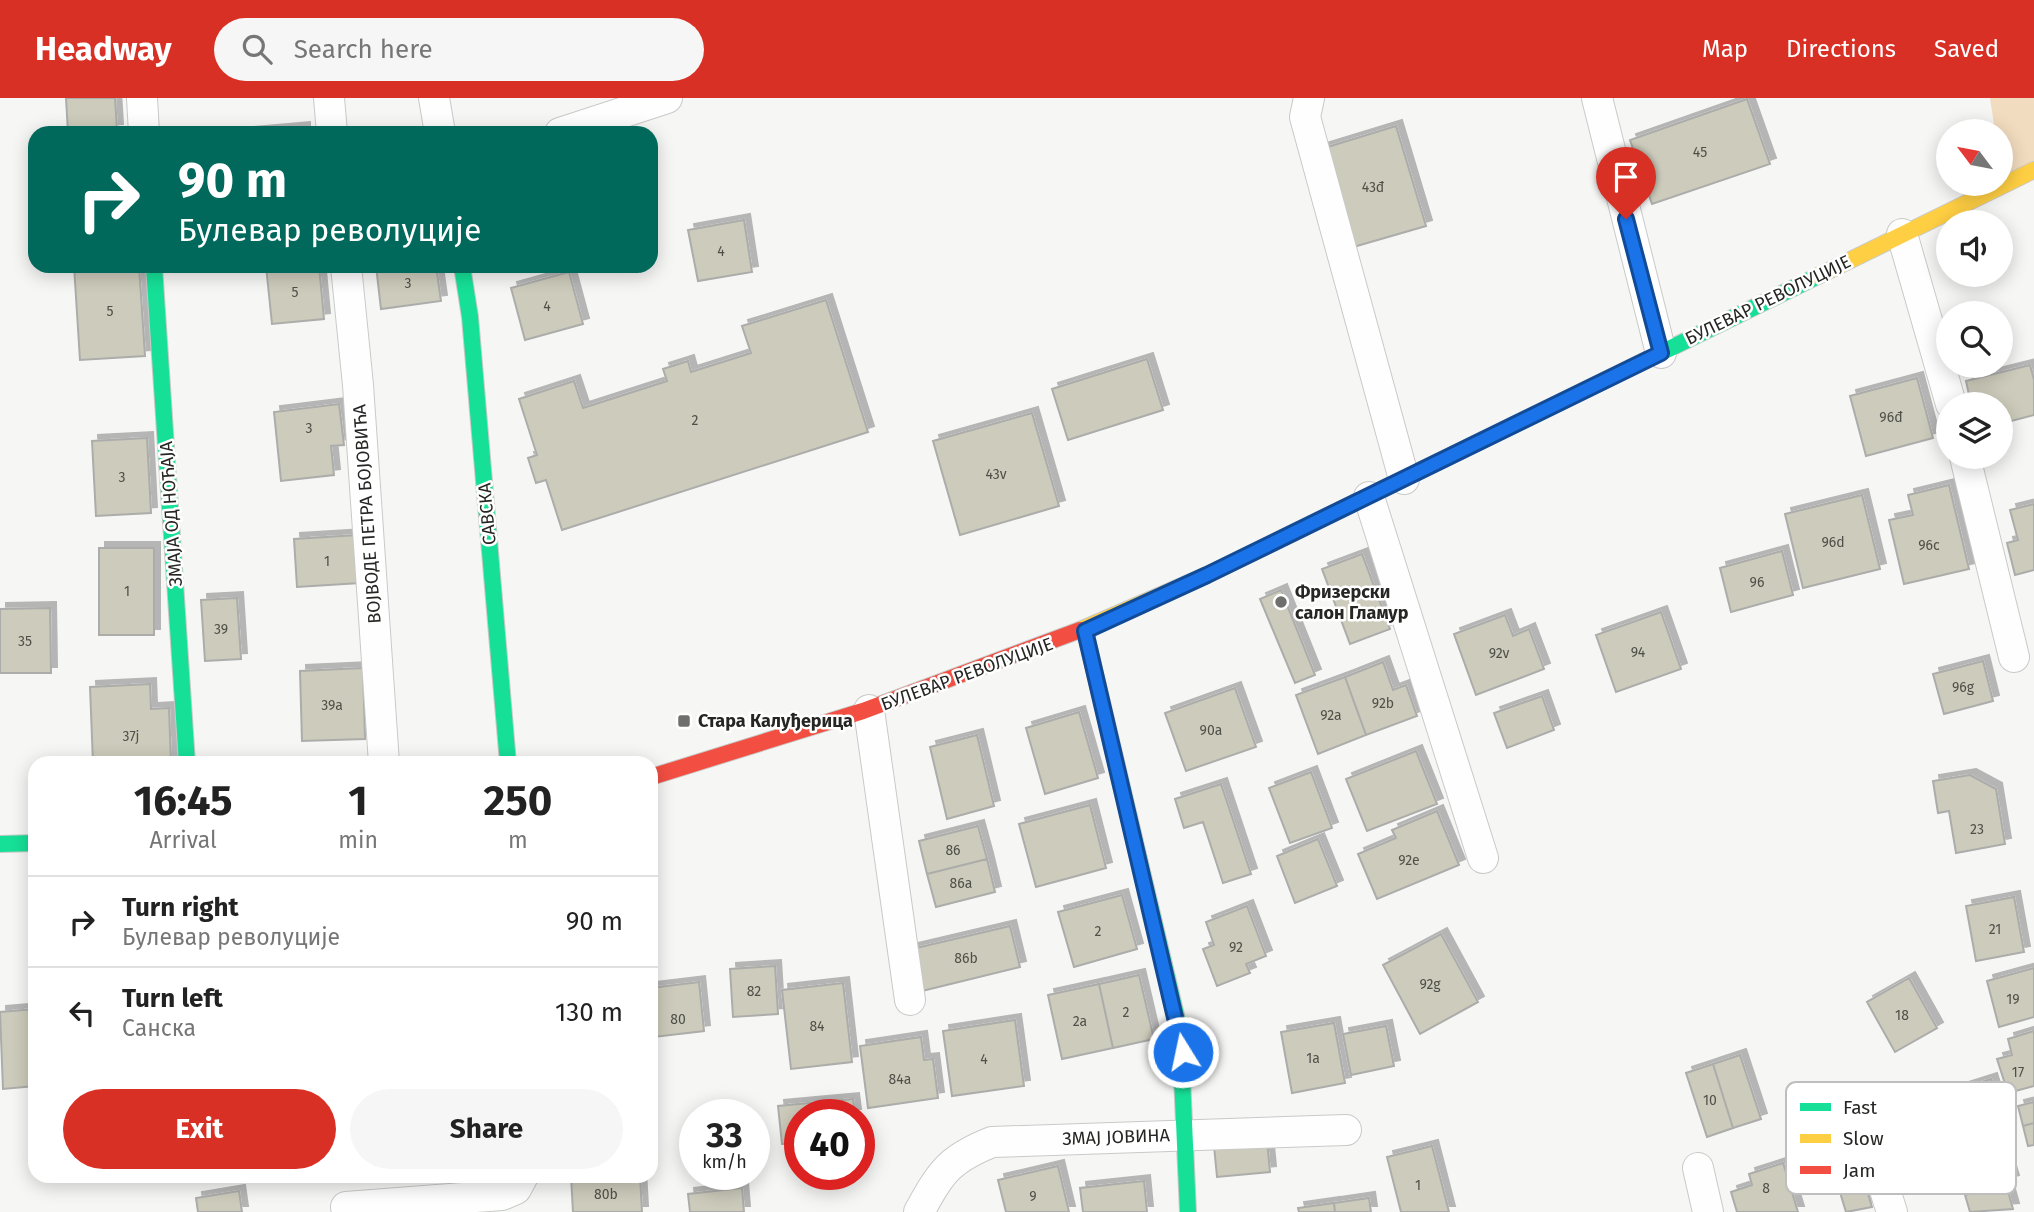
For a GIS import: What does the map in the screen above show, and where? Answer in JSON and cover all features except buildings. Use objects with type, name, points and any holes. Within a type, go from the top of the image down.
[{"type":"street","points":[[142,98],[144,126]]},
{"type":"street","points":[[328,98],[331,126]]},
{"type":"street","points":[[435,98],[439,126]]},
{"type":"street","points":[[582,126],[667,98]]},
{"type":"street","points":[[1309,98],[1305,117],[1404,480]]},
{"type":"street","points":[[1597,98],[1661,353]]},
{"type":"street","name":"БУЛЕВАР РЕВОЛУЦИЈЕ","points":[[658,775],[869,710],[1085,631],[1404,480],[2034,170]]},
{"type":"street","points":[[1902,234],[1948,392]]},
{"type":"street","name":"ЗМАЈА ОД НОЋАЈА","points":[[154,273],[187,756]]},
{"type":"street","name":"ВОЈВОДЕ ПЕТРА БОЈОВИЋА","points":[[347,273],[358,385],[384,756]]},
{"type":"street","name":"САВСКА","points":[[463,273],[470,317],[507,756]]},
{"type":"street","points":[[1968,469],[2014,657]]},
{"type":"street","points":[[1369,497],[1483,858]]},
{"type":"street","points":[[1085,631],[1180,1031],[1186,1073],[1183,1179],[1188,1212]]},
{"type":"street","name":"БУЛЕВАР РЕВОЛУЦИЈЕ","points":[[869,710],[909,1000]]},
{"type":"street","points":[[0,844],[28,843]]},
{"type":"street","name":"ЗМАЈ ЈОВИНА","points":[[919,1212],[934,1185],[960,1155],[992,1142],[1346,1130]]},
{"type":"street","points":[[1698,1168],[1708,1212]]},
{"type":"street","points":[[346,1207],[502,1195],[516,1189],[519,1183]]},
{"type":"street","points":[[1886,1194],[1892,1212]]},
{"type":"shaded area","points":[[1990,98],[2034,98],[2034,170],[2013,180],[2013,119],[1993,119]]},
{"type":"traffic: fast","points":[[154,273],[187,756]]},
{"type":"traffic: fast","points":[[463,273],[470,317],[507,756]]},
{"type":"traffic: fast","points":[[1354,503],[1818,276]]},
{"type":"traffic: fast","points":[[1085,631],[1180,1032],[1188,1212]]},
{"type":"traffic: fast","points":[[0,844],[28,843]]},
{"type":"traffic: slow","points":[[1818,276],[2034,170]]},
{"type":"traffic: slow","points":[[1080,630],[1207,575],[1354,503]]},
{"type":"traffic: jam","points":[[658,775],[863,711],[1080,630]]},
{"type":"place","name":"Фризерски салон Гламур","points":[[1281,602]]},
{"type":"place","name":"Стара Калуђерица","points":[[684,721]]},
{"type":"route","points":[[1183,1052],[1085,631],[1369,497],[1661,353],[1626,219]]}]
